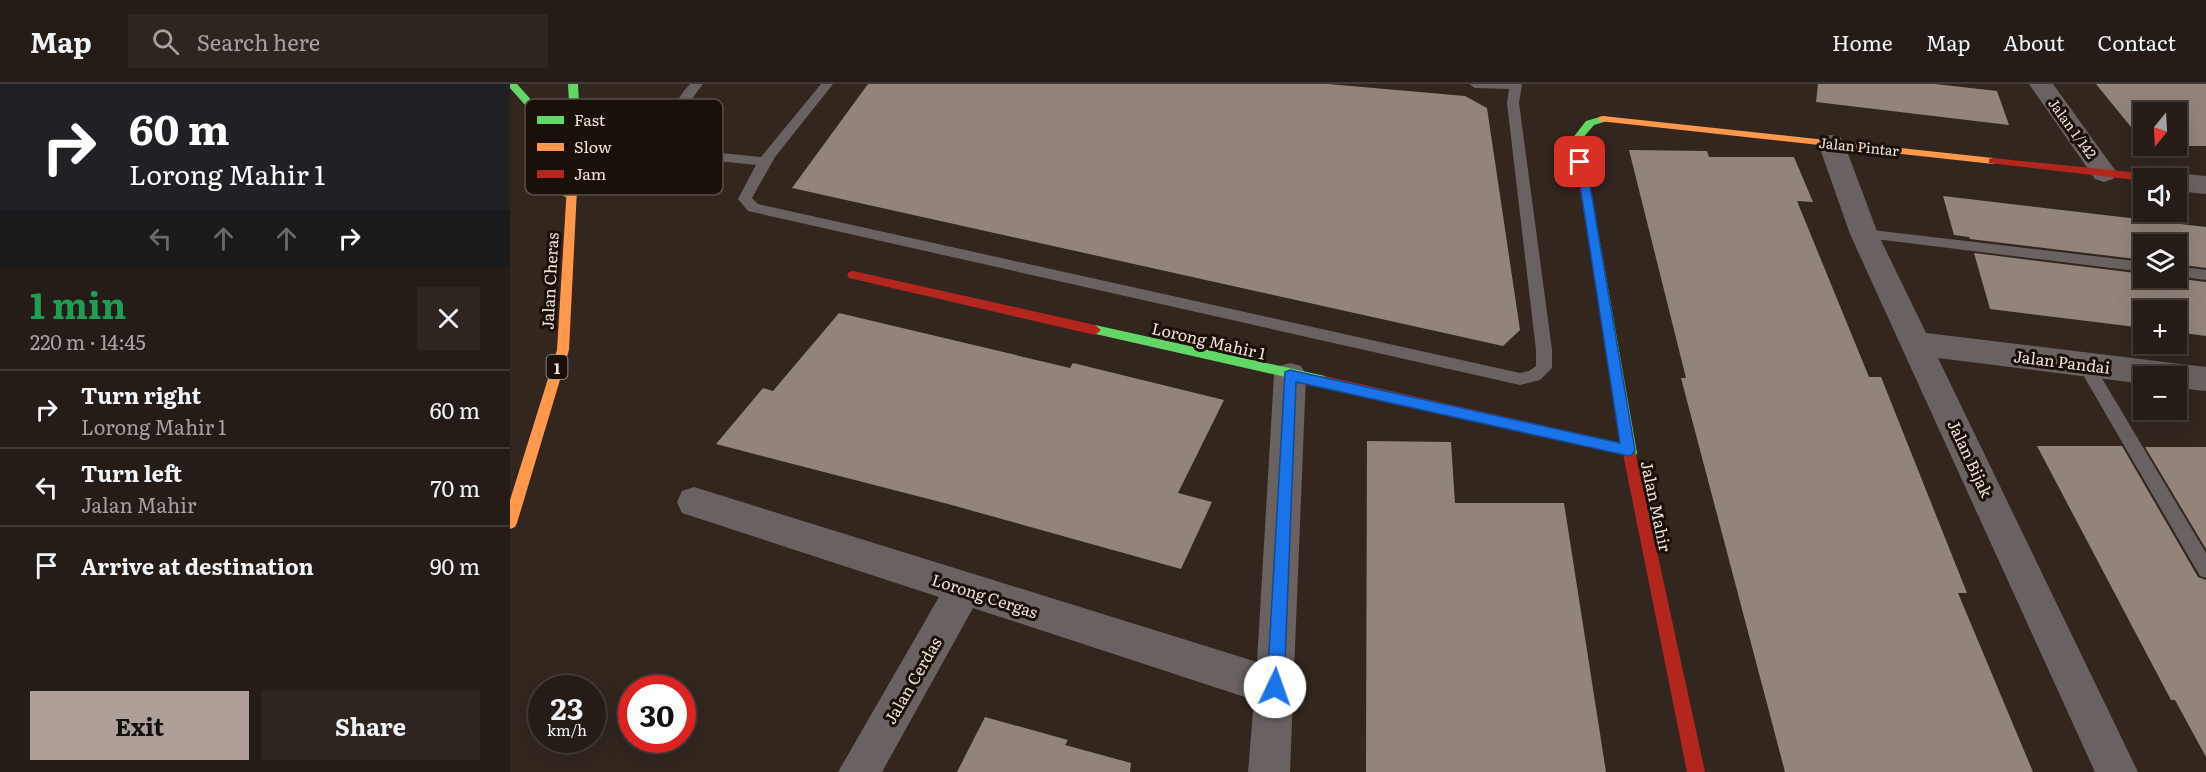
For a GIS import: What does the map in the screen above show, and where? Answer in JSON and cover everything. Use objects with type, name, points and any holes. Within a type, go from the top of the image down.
[{"type":"main road","name":"Jalan Cheras","points":[[512,84],[525,99]]},
{"type":"main road","points":[[535,84],[536,99]]},
{"type":"main road","points":[[573,84],[574,99]]},
{"type":"main road","name":"Jalan Pintar","points":[[1576,139],[1590,123],[1607,118],[2133,176]]},
{"type":"main road","name":"Jalan Mahir","points":[[1576,139],[1629,450],[1696,772]]},
{"type":"main road","name":"Jalan Cheras","points":[[510,523],[563,350],[569,206],[565,195]]},
{"type":"main road","points":[[569,206],[570,195]]},
{"type":"main road","name":"Lorong Mahir 1","points":[[853,275],[1629,450]]},
{"type":"street","name":"Jalan 1/142","points":[[2041,84],[2104,173]]},
{"type":"street","name":"Jalan Bijak","points":[[1831,143],[1864,234],[1918,344],[2117,772]]},
{"type":"street","points":[[2187,183],[2206,185]]},
{"type":"street","name":"Jalan Pandai","points":[[1918,344],[2206,379]]},
{"type":"street","points":[[1269,772],[1290,375]]},
{"type":"street","name":"Lorong Cergas","points":[[694,502],[1275,687]]},
{"type":"street","name":"Jalan Cerdas","points":[[859,772],[964,588]]},
{"type":"lane","points":[[685,99],[698,84]]},
{"type":"lane","points":[[827,84],[765,162],[745,200],[753,207],[1520,379],[1534,376],[1544,368],[1544,350],[1513,103],[1516,85],[1474,84]]},
{"type":"lane","points":[[1492,85],[1513,103]]},
{"type":"lane","points":[[723,158],[765,162]]},
{"type":"lane","points":[[1864,234],[2133,266]]},
{"type":"lane","points":[[2187,272],[2206,275]]},
{"type":"lane","points":[[2085,364],[2206,570]]},
{"type":"building","points":[[868,84],[1328,84],[1465,96],[1487,108],[1520,330],[1503,346],[792,188]]},
{"type":"building","points":[[1818,84],[1935,84],[1997,91],[2009,125],[1816,102]]},
{"type":"building","points":[[2096,84],[2206,84],[2206,146],[2187,146],[2187,102],[2133,102],[2133,129]]},
{"type":"building","points":[[1629,150],[1707,151],[1709,157],[1794,157],[1813,202],[1797,201],[1869,377],[1881,377],[1967,593],[1958,593],[2033,772],[1785,772],[1681,378],[1686,378]]},
{"type":"building","points":[[1943,196],[2133,218],[2133,222],[2164,222],[2206,227],[2206,268],[2187,265],[2187,234],[2133,234],[2133,259],[1970,239],[1954,235]]},
{"type":"building","points":[[1974,253],[2133,273],[2133,288],[2187,288],[2187,280],[2206,282],[2206,336],[2187,333],[2187,300],[2133,300],[2133,327],[1990,309]]},
{"type":"building","points":[[839,313],[1070,368],[1073,363],[1224,400],[1178,493],[1212,502],[1181,569],[948,504],[716,444],[763,388],[773,391]]},
{"type":"building","points":[[1367,441],[1451,442],[1455,503],[1564,503],[1606,772],[1366,772]]},
{"type":"building","points":[[2037,446],[2122,446],[2198,577],[2206,580],[2206,757],[2175,700],[2171,700]]},
{"type":"building","points":[[2145,447],[2206,447],[2206,549]]},
{"type":"building","points":[[985,717],[1068,740],[1065,745],[1131,763],[1130,772],[957,772]]},
{"type":"traffic: fast","points":[[512,84],[525,99]]},
{"type":"traffic: fast","points":[[573,84],[574,99]]},
{"type":"traffic: fast","points":[[1603,119],[1590,123],[1577,139],[1630,453]]},
{"type":"traffic: fast","points":[[1095,330],[1325,381]]},
{"type":"traffic: slow","points":[[1603,119],[1993,161]]},
{"type":"traffic: slow","points":[[510,523],[563,350],[572,195]]},
{"type":"traffic: jam","points":[[1993,161],[2133,176]]},
{"type":"traffic: jam","points":[[853,275],[1095,330]]},
{"type":"traffic: jam","points":[[1325,381],[1629,450]]},
{"type":"traffic: jam","points":[[1630,453],[1696,772]]},
{"type":"route","points":[[1275,687],[1290,375],[1629,450],[1580,162]]}]
